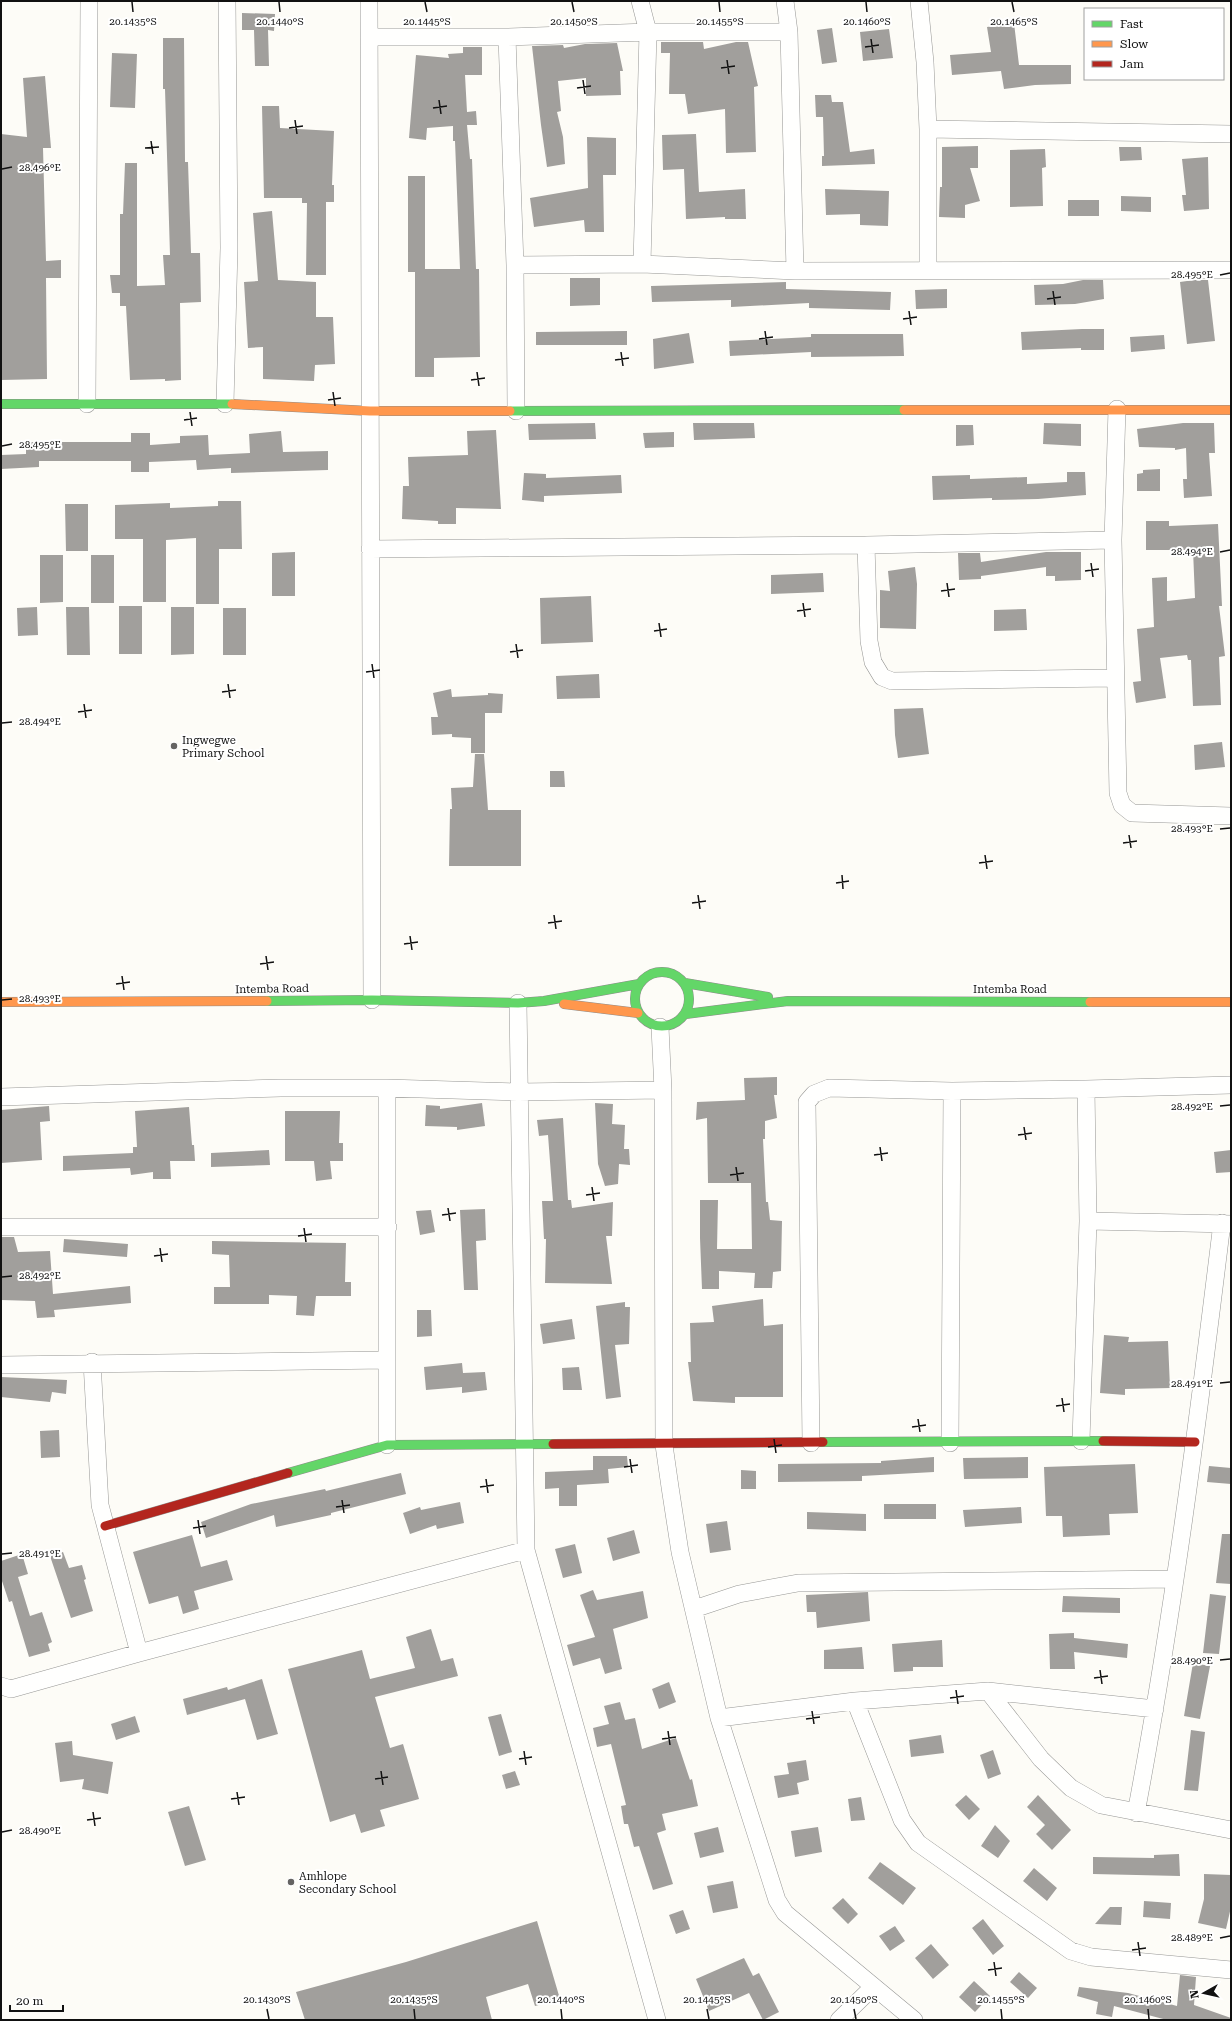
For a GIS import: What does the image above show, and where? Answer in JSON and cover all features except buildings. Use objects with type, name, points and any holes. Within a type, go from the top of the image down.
[{"type":"street","points":[[87,404],[89,1]]},
{"type":"street","points":[[225,404],[229,248],[227,1]]},
{"type":"street","points":[[369,1],[371,236],[370,549],[372,1000]]},
{"type":"street","points":[[640,1],[648,32],[642,264]]},
{"type":"street","points":[[785,1],[789,32],[795,271]]},
{"type":"street","points":[[919,1],[925,62],[928,129],[928,271]]},
{"type":"street","points":[[369,37],[507,37],[648,32],[789,32]]},
{"type":"street","points":[[507,37],[514,265],[516,411]]},
{"type":"street","points":[[928,129],[1231,134]]},
{"type":"street","points":[[514,265],[642,264],[795,271],[1231,270]]},
{"type":"street","points":[[1,404],[225,404],[370,411],[1231,410]]},
{"type":"street","points":[[1117,409],[1113,540],[1118,793],[1122,805],[1132,813],[1231,816]]},
{"type":"street","points":[[370,549],[866,545],[1113,540]]},
{"type":"street","points":[[866,545],[869,641],[873,662],[882,677],[892,681],[1115,678]]},
{"type":"street","points":[[653,972],[671,972],[685,983],[788,1001],[686,1014],[674,1024],[660,1027],[647,1023],[638,1013],[634,998],[639,984],[653,972]]},
{"type":"street","points":[[685,983],[690,998],[686,1014]]},
{"type":"street","points":[[544,1001],[639,984]]},
{"type":"street","name":"Intemba Road","points":[[1,1002],[372,1000],[518,1003],[544,1001]]},
{"type":"street","points":[[544,1001],[638,1013]]},
{"type":"street","name":"Intemba Road","points":[[788,1001],[1231,1002]]},
{"type":"street","points":[[518,1003],[523,1446],[526,1550],[657,2020]]},
{"type":"street","points":[[660,1027],[663,1090],[664,1445],[680,1552],[719,1718],[777,1900],[786,1913],[914,2020]]},
{"type":"street","points":[[811,1443],[807,1102],[814,1094],[829,1088],[952,1091],[1086,1090],[1231,1085]]},
{"type":"street","points":[[1,1096],[281,1088],[387,1088],[518,1092],[663,1090]]},
{"type":"street","points":[[387,1088],[387,1445]]},
{"type":"street","points":[[1081,1441],[1088,1221],[1086,1090]]},
{"type":"street","points":[[950,1443],[952,1091]]},
{"type":"street","points":[[1088,1221],[1227,1224],[1155,1709],[1136,1812]]},
{"type":"street","points":[[1,1227],[388,1227]]},
{"type":"street","points":[[1,1365],[92,1362],[387,1360]]},
{"type":"street","points":[[92,1362],[98,1489],[105,1526],[139,1653]]},
{"type":"street","points":[[105,1526],[387,1445],[523,1446],[1081,1441],[1195,1442]]},
{"type":"street","points":[[1,1686],[11,1689],[139,1653],[526,1550]]},
{"type":"street","points":[[694,1609],[739,1594],[798,1583],[1175,1579]]},
{"type":"street","points":[[719,1718],[856,1701],[988,1691],[1155,1709]]},
{"type":"street","points":[[988,1691],[1041,1759],[1071,1788],[1101,1805],[1231,1830]]},
{"type":"street","points":[[856,1701],[902,1820],[918,1843],[1071,1951],[1091,1957],[1231,1970]]},
{"type":"street","points":[[839,2020],[873,1987]]},
{"type":"traffic: fast","points":[[1,404],[232,404]]},
{"type":"traffic: fast","points":[[510,411],[904,410]]},
{"type":"traffic: fast","points":[[657,972],[667,972],[677,976],[685,984],[689,994],[689,999],[689,1004],[685,1014],[677,1022],[667,1026],[657,1026],[647,1022],[639,1014],[635,1004],[635,994],[639,984],[647,976],[657,972]]},
{"type":"traffic: fast","points":[[685,983],[768,997]]},
{"type":"traffic: fast","points":[[267,1001],[372,1000],[518,1003],[544,1001],[639,984]]},
{"type":"traffic: fast","points":[[686,1014],[788,1001],[1090,1002]]},
{"type":"traffic: fast","points":[[823,1442],[1103,1441]]},
{"type":"traffic: fast","points":[[288,1473],[387,1445],[553,1444]]},
{"type":"traffic: slow","points":[[232,404],[370,411],[510,411]]},
{"type":"traffic: slow","points":[[904,410],[1231,410]]},
{"type":"traffic: slow","points":[[1,1002],[267,1001]]},
{"type":"traffic: slow","points":[[1090,1002],[1231,1002]]},
{"type":"traffic: slow","points":[[564,1004],[638,1013]]},
{"type":"traffic: jam","points":[[1103,1441],[1195,1442]]},
{"type":"traffic: jam","points":[[553,1444],[823,1442]]},
{"type":"traffic: jam","points":[[105,1526],[288,1473]]},
{"type":"place","name":"Ingwegwe Primary School","points":[[174,746]]},
{"type":"place","name":"Amhlope Secondary School","points":[[291,1882]]}]
